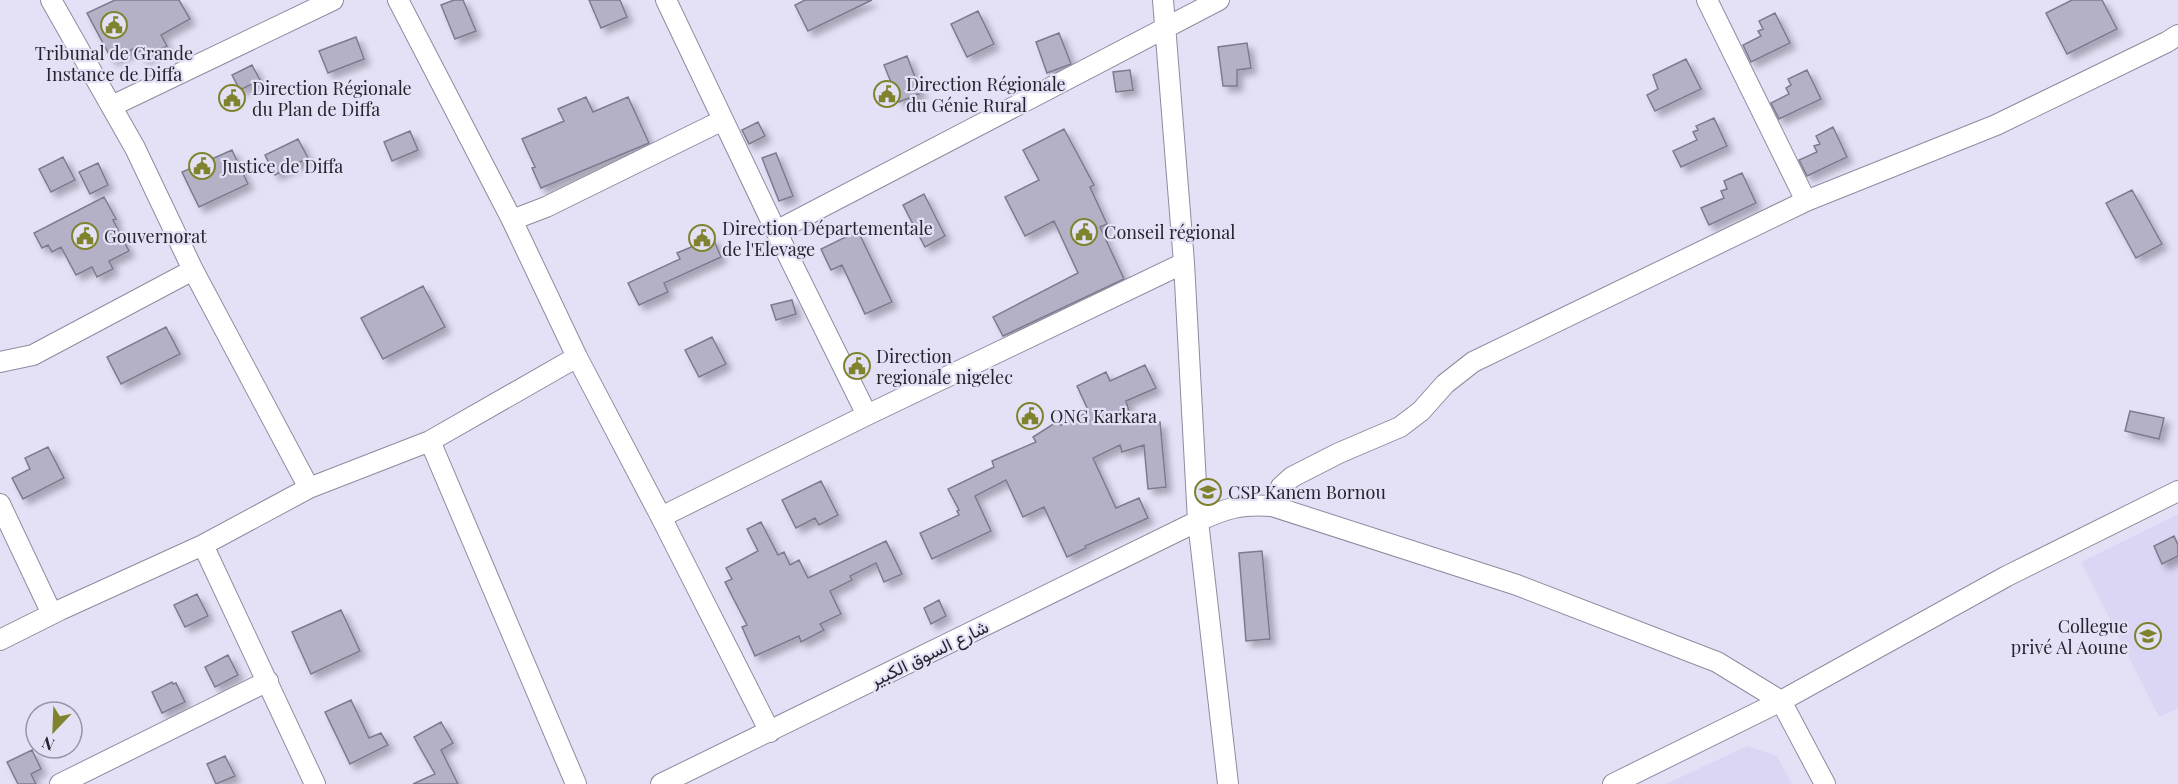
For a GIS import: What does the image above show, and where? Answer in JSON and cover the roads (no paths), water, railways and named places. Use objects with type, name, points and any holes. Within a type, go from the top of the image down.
[{"type":"street","points":[[51,0],[135,148],[193,270],[309,488]]},
{"type":"street","points":[[112,106],[333,0]]},
{"type":"street","points":[[398,0],[512,220],[577,357],[770,732]]},
{"type":"street","points":[[666,0],[776,231],[867,414]]},
{"type":"street","points":[[1162,0],[1184,263],[1198,521],[1228,784]]},
{"type":"street","points":[[776,231],[1219,0]]},
{"type":"street","points":[[1707,0],[1806,201]]},
{"type":"street","points":[[1272,506],[1281,488],[1292,477],[1339,453],[1400,427],[1421,411],[1445,384],[1473,362],[1806,201],[1996,125],[2178,35]]},
{"type":"street","points":[[512,220],[546,207],[723,120]]},
{"type":"street","points":[[661,517],[867,414],[1184,263]]},
{"type":"street","points":[[0,362],[33,355],[193,270]]},
{"type":"street","points":[[0,640],[203,545],[309,488],[430,441],[577,357]]},
{"type":"street","points":[[430,441],[576,784]]},
{"type":"street","points":[[1613,784],[1781,701],[2007,576],[2178,491]]},
{"type":"street","points":[[0,504],[52,614]]},
{"type":"street","name":"شارع السوق الكبير","points":[[661,784],[1225,508],[1246,505],[1272,506],[1517,585],[1717,662],[1781,701]]},
{"type":"street","points":[[203,545],[315,784]]},
{"type":"street","points":[[60,784],[268,681]]},
{"type":"street","points":[[1781,701],[1825,784]]},
{"type":"place","name":"Tribunal de Grande Instance de Diffa","points":[[114,25]]},
{"type":"place","name":"Direction Régionale du Génie Rural","points":[[887,94]]},
{"type":"place","name":"Direction Régionale du Plan de Diffa","points":[[232,98]]},
{"type":"place","name":"Justice de Diffa","points":[[202,166]]},
{"type":"place","name":"Conseil régional","points":[[1084,232]]},
{"type":"place","name":"Gouvernorat","points":[[85,236]]},
{"type":"place","name":"Direction Départementale de l'Elevage","points":[[702,238]]},
{"type":"place","name":"Direction regionale nigelec","points":[[857,366]]},
{"type":"place","name":"ONG Karkara","points":[[1030,416]]},
{"type":"place","name":"CSP Kanem Bornou","points":[[1208,492]]},
{"type":"place","name":"Collegue privé Al Aoune","points":[[2148,636]]}]
